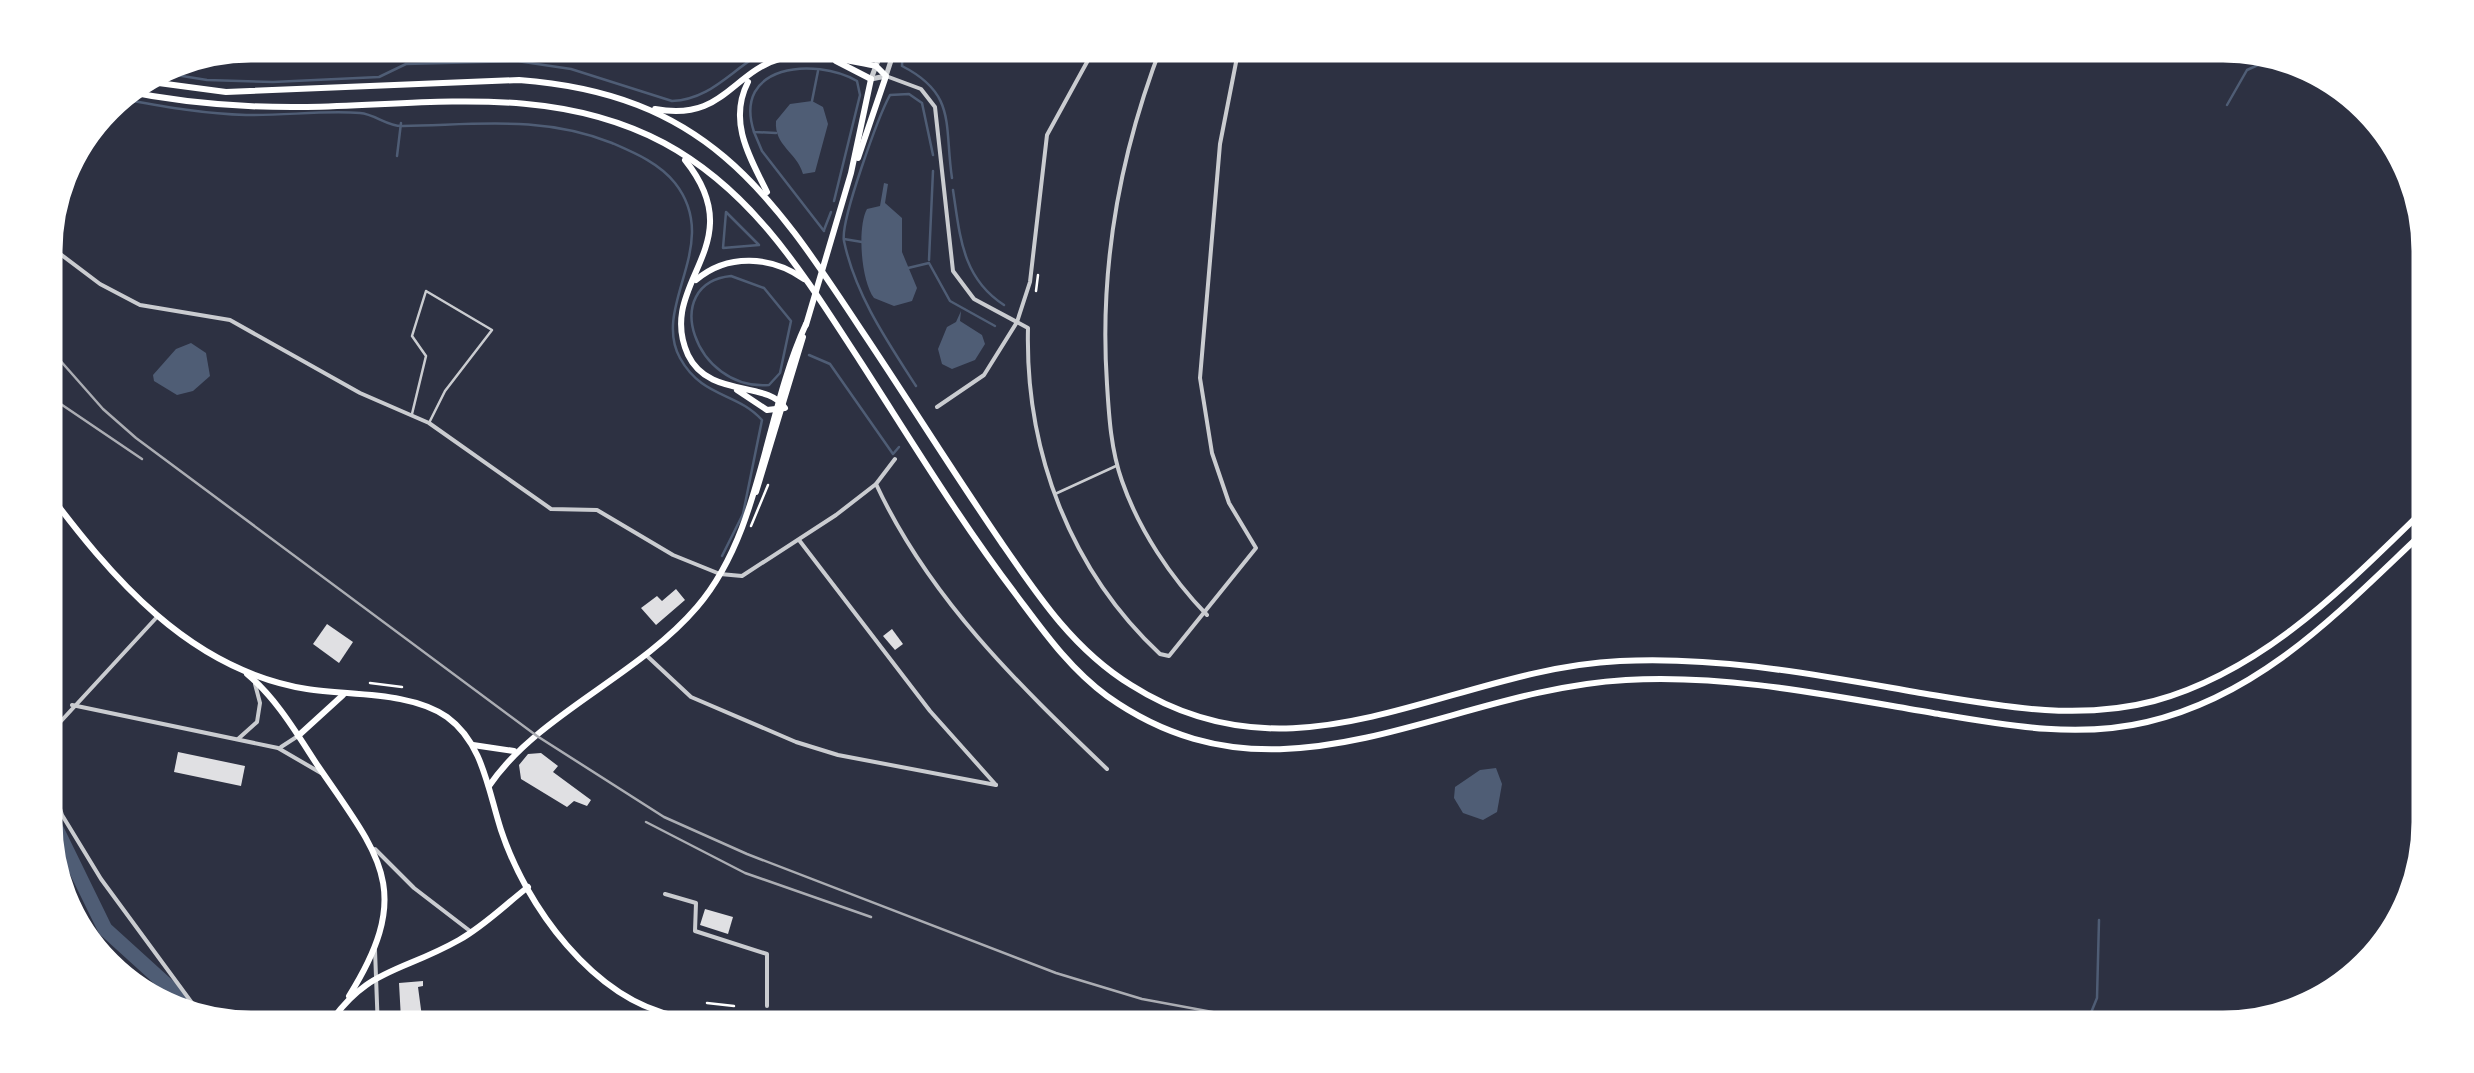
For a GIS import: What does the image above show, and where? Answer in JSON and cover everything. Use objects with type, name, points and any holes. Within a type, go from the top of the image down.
[{"type":"main road","points":[[644,107],[697,109],[724,97],[764,65],[778,60]]},
{"type":"main road","points":[[488,787],[516,751],[646,656],[697,608],[720,574],[753,498],[785,408],[851,173],[886,76],[876,66],[835,60]]},
{"type":"main road","points":[[835,60],[872,79],[851,173]]},
{"type":"main road","points":[[751,76],[742,95],[739,124],[768,194],[1016,564],[1084,650],[1135,688],[1160,700],[1250,728],[1347,725],[1537,674],[1617,661],[1727,661],[2035,710],[2132,706],[2198,686],[2260,654],[2306,618],[2414,518]]},
{"type":"main road","points":[[160,83],[226,92],[518,80],[560,83],[644,107],[698,137],[768,194]]},
{"type":"main road","points":[[145,93],[260,106],[432,100],[538,104],[585,113],[676,151],[747,204],[822,303],[1000,574],[1086,679],[1154,723],[1212,744],[1256,751],[1340,746],[1561,688],[1669,678],[1739,683],[2032,728],[2130,726],[2188,710],[2270,669],[2414,539]]},
{"type":"main road","points":[[676,151],[700,182],[711,216],[709,244],[691,284],[681,322],[688,354],[707,376],[773,411],[785,408]]},
{"type":"main road","points":[[691,284],[714,268],[754,260],[784,268],[809,284]]},
{"type":"main road","points":[[753,498],[776,400],[806,324]]},
{"type":"main road","points":[[738,390],[776,400],[785,408]]},
{"type":"main road","points":[[60,509],[97,558],[158,617],[254,680],[376,849],[383,873],[384,908],[375,950],[337,1013]]},
{"type":"main road","points":[[240,669],[292,686],[433,709],[452,721],[473,745],[509,852],[528,888],[583,960],[614,986],[670,1013]]},
{"type":"main road","points":[[298,736],[344,694]]},
{"type":"main road","points":[[473,745],[516,751]]},
{"type":"main road","points":[[349,996],[375,977],[472,933],[528,888]]},
{"type":"street","points":[[878,60],[872,79],[886,76],[921,88],[936,106],[952,271],[974,299],[1028,328],[1027,376],[1054,494],[1076,551],[1103,591],[1160,654],[1174,654],[1256,548],[1229,503],[1212,452],[1200,378],[1220,141],[1236,60]]},
{"type":"street","points":[[886,76],[891,60]]},
{"type":"street","points":[[937,407],[984,375],[1017,322],[1030,282],[1047,135],[1088,60]]},
{"type":"street","points":[[1157,60],[1125,156],[1109,244],[1105,345],[1118,465],[1141,524],[1176,578],[1207,615]]},
{"type":"street","points":[[60,254],[100,284],[140,306],[230,320],[360,394],[429,423],[552,509],[597,510],[673,555],[720,574],[742,576],[876,484],[895,459]]},
{"type":"street","points":[[876,484],[904,540],[941,594],[994,658],[1107,768]]},
{"type":"street","points":[[646,656],[703,704],[796,742],[838,755],[996,786],[930,711],[798,539]]},
{"type":"street","points":[[60,723],[158,617]]},
{"type":"street","points":[[238,739],[258,722],[260,703],[254,680]]},
{"type":"street","points":[[76,706],[278,748],[325,776]]},
{"type":"street","points":[[278,748],[298,736]]},
{"type":"street","points":[[60,809],[102,878],[193,1004]]},
{"type":"street","points":[[376,849],[414,888],[472,933]]},
{"type":"street","points":[[665,894],[696,903],[695,931],[767,954],[767,1006]]},
{"type":"street","points":[[375,950],[377,1013]]},
{"type":"lane","points":[[411,415],[426,356],[412,336],[424,291],[492,330],[445,391],[429,423]]},
{"type":"lane","points":[[1054,494],[1118,465]]},
{"type":"path","points":[[1036,291],[1038,275]]},
{"type":"path","points":[[751,526],[768,485]]},
{"type":"path","points":[[370,683],[402,687]]},
{"type":"path","points":[[707,1004],[734,1006]]},
{"type":"water","points":[[812,101],[823,107],[828,124],[815,172],[803,174],[782,143],[776,121],[790,104]]},
{"type":"water","points":[[884,183],[888,184],[885,203],[902,218],[902,252],[917,288],[912,301],[894,306],[874,298],[862,254],[864,217],[867,209],[880,206]]},
{"type":"water","points":[[961,311],[960,321],[982,335],[985,344],[975,360],[952,369],[942,364],[938,349],[947,327],[956,322]]},
{"type":"water","points":[[191,343],[206,353],[210,376],[193,391],[177,395],[154,381],[153,375],[176,349]]},
{"type":"water","points":[[1496,768],[1502,784],[1497,812],[1483,820],[1463,813],[1454,798],[1455,787],[1480,770]]},
{"type":"building","points":[[676,589],[685,600],[656,625],[641,608],[657,596],[662,601]]},
{"type":"building","points":[[327,624],[353,642],[339,663],[313,644]]},
{"type":"building","points":[[892,629],[903,644],[895,650],[883,636]]},
{"type":"building","points":[[178,752],[245,766],[241,786],[174,772]]},
{"type":"building","points":[[541,753],[558,766],[553,772],[591,800],[587,806],[574,801],[567,807],[521,779],[519,765],[528,754]]},
{"type":"building","points":[[705,909],[733,917],[728,934],[700,925]]},
{"type":"building","points":[[423,981],[423,986],[418,987],[421,1013],[401,1013],[399,983]]},
{"type":"waterway","points":[[177,75],[273,82],[379,77],[406,64],[517,61],[571,69],[672,101],[703,93],[751,60]]},
{"type":"waterway","points":[[902,60],[902,66],[920,77],[940,100],[952,178]]},
{"type":"waterway","points":[[2227,105],[2247,70],[2260,64]]},
{"type":"waterway","points":[[776,133],[754,132],[750,109],[755,92],[766,80],[782,72],[820,69],[857,81],[860,95],[834,201]]},
{"type":"waterway","points":[[812,101],[818,71]]},
{"type":"waterway","points":[[916,386],[864,298],[849,261],[844,230],[861,168],[890,95],[909,94],[922,103],[933,155]]},
{"type":"waterway","points":[[133,101],[229,114],[346,112],[366,114],[397,126],[508,124],[560,128],[612,143],[662,170],[688,206],[692,229],[674,317],[673,338],[680,358],[699,381],[742,404],[762,420],[743,514],[722,556]]},
{"type":"waterway","points":[[397,156],[401,123]]},
{"type":"waterway","points":[[754,132],[762,151],[824,231]]},
{"type":"waterway","points":[[929,260],[933,171]]},
{"type":"waterway","points":[[953,190],[961,239],[971,269],[1004,305]]},
{"type":"waterway","points":[[726,212],[759,245],[723,248],[726,212]]},
{"type":"waterway","points":[[824,230],[831,212]]},
{"type":"waterway","points":[[844,239],[862,242]]},
{"type":"waterway","points":[[908,268],[929,263],[950,301],[995,326]]},
{"type":"waterway","points":[[731,276],[764,288],[791,321],[780,373],[769,385],[743,382],[721,371],[705,355],[695,335],[692,315],[696,297],[709,283],[731,276]]},
{"type":"waterway","points":[[809,355],[830,364],[893,454],[899,447]]},
{"type":"waterway","points":[[61,840],[105,929],[178,998]]},
{"type":"waterway","points":[[2091,1013],[2097,998],[2099,920]]},
{"type":"railway","points":[[60,360],[103,409],[136,438],[537,736],[664,817],[747,854],[1056,973],[1142,999],[1218,1013]]},
{"type":"railway","points":[[60,404],[142,459]]},
{"type":"railway","points":[[646,822],[745,873],[871,917]]}]
